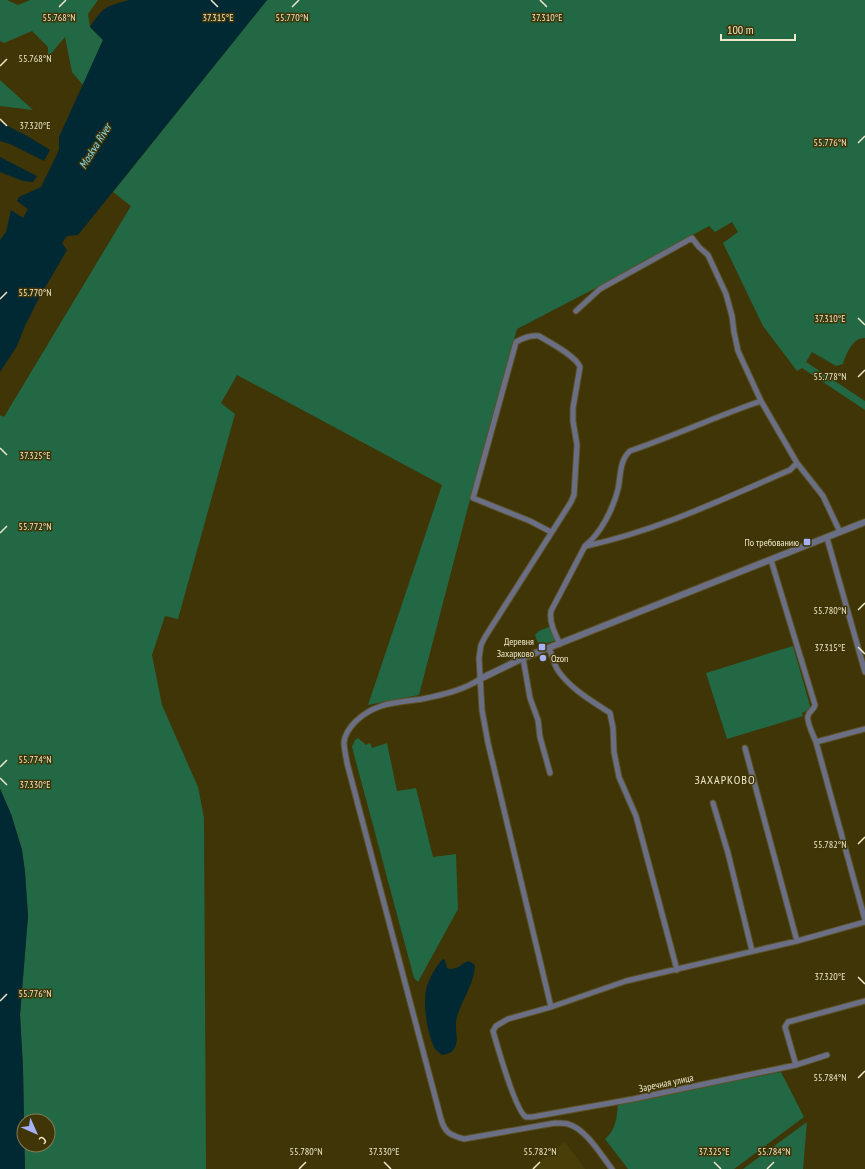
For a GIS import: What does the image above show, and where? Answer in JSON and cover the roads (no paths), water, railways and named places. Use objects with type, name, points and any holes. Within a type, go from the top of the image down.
[{"type":"street","points":[[576,311],[600,289],[692,238],[708,255],[726,294],[732,316],[738,351],[761,401],[797,463],[823,496],[840,532]]},
{"type":"street","points":[[552,532],[530,521],[473,498],[516,342],[522,338],[534,335],[539,336],[566,353],[578,363],[580,367],[573,408],[573,421],[577,445],[574,495],[552,532],[481,645],[479,658],[482,710],[488,743],[551,1007],[626,981],[797,941],[865,921],[816,742],[807,718],[808,714],[815,705],[771,560]]},
{"type":"street","points":[[560,644],[552,626],[550,616],[551,610],[585,546],[592,540],[602,525],[613,504],[623,460],[630,451],[666,439],[699,424],[761,401]]},
{"type":"street","points":[[585,546],[605,542],[659,525],[715,503],[790,470],[797,463]]},
{"type":"street","points":[[612,1169],[586,1135],[579,1129],[568,1124],[555,1123],[464,1139],[452,1135],[444,1129],[347,763],[344,742],[346,735],[350,728],[362,716],[375,708],[465,688],[480,679],[524,658],[865,522]]},
{"type":"street","points":[[827,538],[865,672]]},
{"type":"street","points":[[550,648],[556,668],[561,674],[582,695],[610,713],[613,728],[614,752],[619,776],[636,816],[677,970]]},
{"type":"street","points":[[524,658],[530,698],[538,720],[539,731],[550,773]]},
{"type":"street","points":[[816,742],[865,729]]},
{"type":"street","points":[[745,748],[797,941]]},
{"type":"street","points":[[713,803],[728,853],[752,951]]},
{"type":"street","points":[[827,1055],[796,1065],[785,1027],[788,1022],[865,1001]]},
{"type":"street","name":"Заречная улица","points":[[551,1007],[508,1019],[496,1026],[493,1031],[513,1092],[522,1113],[526,1117],[625,1100],[796,1065]]},
{"type":"water","name":"Moskva River","points":[[129,0],[267,0],[78,235],[67,236],[62,243],[67,250],[39,298],[17,346],[0,372],[0,240],[6,232],[11,210],[23,218],[28,209],[17,201],[19,197],[41,187],[59,150],[59,137],[103,40],[90,27],[106,8]]},
{"type":"water","points":[[0,122],[50,150],[44,161],[10,144],[0,141]]},
{"type":"water","points":[[0,157],[37,176],[33,182],[23,181],[0,172]]},
{"type":"water","points":[[0,789],[11,814],[22,850],[28,916],[20,1015],[24,1113],[16,1113],[16,1153],[25,1153],[25,1169],[0,1169]]},
{"type":"water","points":[[443,959],[445,960],[447,968],[450,969],[454,969],[468,962],[471,962],[475,966],[472,981],[460,1008],[456,1022],[456,1044],[451,1052],[442,1055],[435,1049],[432,1043],[426,1018],[425,1000],[427,986],[430,979]]},
{"type":"place","name":"По требованию","points":[[807,542]]},
{"type":"place","name":"Деревня Захарково","points":[[542,647]]},
{"type":"place","name":"Ozon","points":[[543,658]]},
{"type":"district","name":"ЗАХАРКОВО","points":[[725,779]]}]
